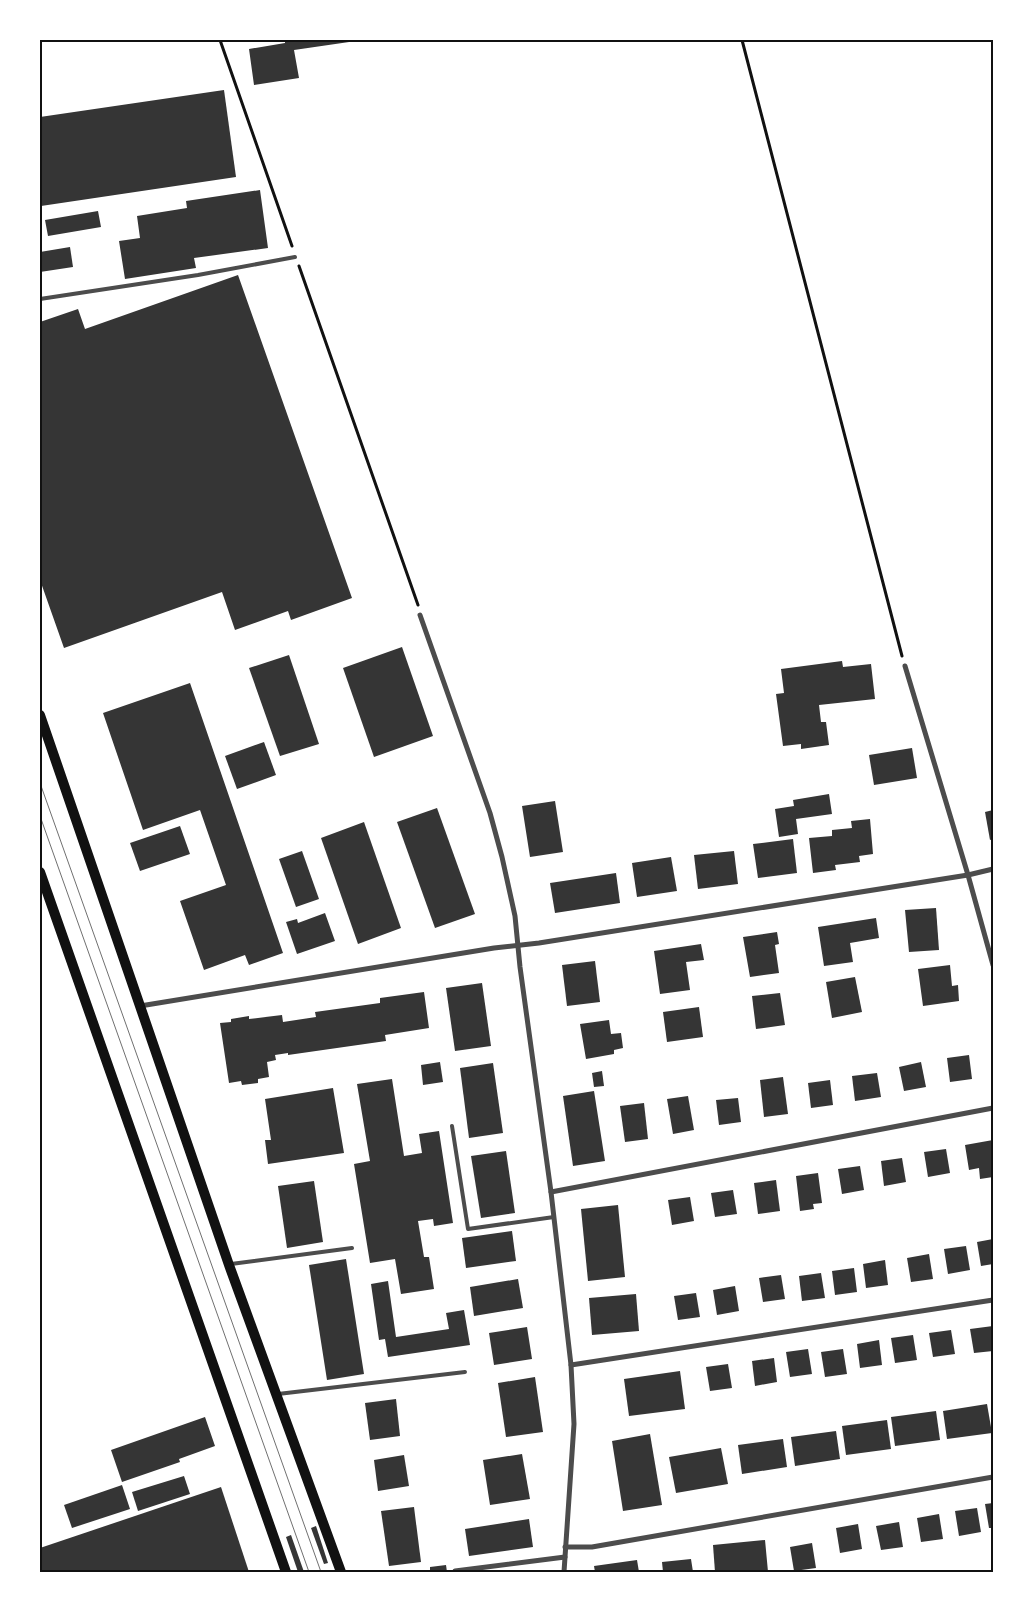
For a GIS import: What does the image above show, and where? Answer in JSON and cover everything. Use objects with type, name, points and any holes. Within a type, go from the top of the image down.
[{"type":"main road","points":[[40,715],[229,1265],[341,1572]]},
{"type":"main road","points":[[40,872],[286,1572]]},
{"type":"street","points":[[420,615],[490,813],[515,916],[552,1192],[571,1365],[574,1424],[564,1572]]},
{"type":"street","points":[[905,666],[993,965]]},
{"type":"street","points":[[140,1006],[968,875],[993,869]]},
{"type":"street","points":[[552,1192],[993,1108]]},
{"type":"street","points":[[571,1365],[993,1300]]},
{"type":"street","points":[[565,1548],[592,1546],[993,1477]]},
{"type":"street","points":[[455,1571],[565,1558]]},
{"type":"lane","points":[[40,299],[198,275],[295,257]]},
{"type":"lane","points":[[452,1126],[468,1229],[554,1217]]},
{"type":"lane","points":[[229,1265],[352,1248]]},
{"type":"lane","points":[[276,1394],[464,1372]]},
{"type":"path","points":[[220,40],[408,575],[420,615]]},
{"type":"path","points":[[742,40],[905,666]]},
{"type":"building","points":[[285,40],[356,41],[294,50],[299,78],[254,85],[249,49],[285,43]]},
{"type":"building","points":[[224,90],[236,177],[41,206],[40,117]]},
{"type":"building","points":[[260,190],[268,248],[194,258],[196,268],[125,279],[119,241],[140,238],[137,216],[187,208],[186,201]]},
{"type":"building","points":[[98,211],[101,227],[48,236],[45,220]]},
{"type":"building","points":[[70,247],[73,267],[40,272],[40,252]]},
{"type":"building","points":[[238,275],[352,598],[291,620],[288,611],[235,630],[222,592],[64,648],[40,580],[40,322],[78,309],[85,329]]},
{"type":"building","points":[[402,647],[433,736],[374,757],[343,668]]},
{"type":"building","points":[[289,655],[319,744],[280,756],[249,668]]},
{"type":"building","points":[[842,661],[843,667],[871,664],[875,699],[819,705],[821,722],[826,722],[829,745],[801,749],[801,744],[783,746],[776,694],[784,693],[781,669]]},
{"type":"building","points":[[190,683],[283,953],[249,965],[245,955],[204,970],[180,901],[226,885],[200,810],[143,830],[103,713]]},
{"type":"building","points":[[264,742],[276,775],[237,789],[225,756]]},
{"type":"building","points":[[912,748],[917,778],[874,785],[869,755]]},
{"type":"building","points":[[829,794],[832,814],[796,819],[798,834],[779,837],[775,809],[794,806],[793,800]]},
{"type":"building","points":[[555,801],[563,852],[530,857],[522,806]]},
{"type":"building","points":[[437,808],[475,914],[435,928],[397,822]]},
{"type":"building","points":[[993,810],[993,839],[990,840],[985,812]]},
{"type":"building","points":[[870,819],[873,854],[859,856],[860,862],[835,865],[836,870],[813,873],[809,838],[832,836],[832,830],[852,828],[851,821]]},
{"type":"building","points":[[364,822],[401,928],[358,944],[321,838]]},
{"type":"building","points":[[180,826],[190,854],[140,871],[130,843]]},
{"type":"building","points":[[793,839],[797,873],[758,878],[753,844]]},
{"type":"building","points":[[302,851],[319,899],[296,907],[279,859]]},
{"type":"building","points":[[734,851],[738,884],[698,889],[694,855]]},
{"type":"building","points":[[671,857],[677,891],[637,897],[632,863]]},
{"type":"building","points":[[616,873],[620,903],[555,913],[550,883]]},
{"type":"building","points":[[936,908],[939,950],[909,952],[905,910]]},
{"type":"building","points":[[325,913],[335,941],[297,954],[286,922],[297,919],[298,923]]},
{"type":"building","points":[[876,918],[879,938],[850,943],[853,962],[824,966],[818,927]]},
{"type":"building","points":[[777,932],[779,944],[775,945],[779,973],[750,977],[743,937]]},
{"type":"building","points":[[701,944],[704,960],[686,962],[690,990],[660,994],[654,951]]},
{"type":"building","points":[[595,961],[600,1002],[567,1006],[562,965]]},
{"type":"building","points":[[950,965],[952,986],[958,985],[959,1001],[923,1006],[918,969]]},
{"type":"building","points":[[855,977],[862,1012],[832,1018],[826,982]]},
{"type":"building","points":[[482,983],[491,1046],[455,1051],[446,988]]},
{"type":"building","points":[[424,992],[429,1028],[385,1035],[386,1041],[288,1055],[288,1053],[275,1055],[276,1060],[267,1062],[269,1077],[258,1079],[258,1083],[242,1085],[241,1081],[229,1083],[220,1023],[231,1022],[231,1019],[249,1016],[249,1019],[282,1015],[283,1022],[316,1017],[315,1012],[380,1003],[380,998]]},
{"type":"building","points":[[780,993],[785,1025],[756,1029],[752,996]]},
{"type":"building","points":[[699,1007],[703,1037],[667,1042],[663,1012]]},
{"type":"building","points":[[609,1020],[611,1034],[621,1033],[623,1048],[614,1050],[614,1054],[586,1059],[580,1024]]},
{"type":"building","points":[[969,1055],[972,1079],[950,1082],[947,1058]]},
{"type":"building","points":[[440,1062],[443,1082],[423,1085],[421,1065]]},
{"type":"building","points":[[921,1062],[926,1087],[904,1091],[899,1067]]},
{"type":"building","points":[[493,1063],[503,1133],[469,1138],[460,1068]]},
{"type":"building","points":[[602,1071],[604,1086],[594,1087],[592,1073]]},
{"type":"building","points":[[877,1073],[881,1097],[855,1101],[852,1076]]},
{"type":"building","points":[[783,1077],[788,1114],[764,1117],[760,1080]]},
{"type":"building","points":[[392,1079],[404,1156],[422,1153],[419,1134],[439,1131],[453,1223],[434,1226],[433,1219],[418,1221],[424,1257],[429,1257],[434,1289],[401,1294],[395,1259],[370,1263],[354,1164],[370,1161],[357,1084]]},
{"type":"building","points":[[830,1080],[833,1105],[811,1108],[808,1083]]},
{"type":"building","points":[[333,1088],[344,1153],[268,1164],[265,1140],[271,1140],[265,1099]]},
{"type":"building","points":[[594,1091],[605,1161],[573,1166],[563,1096]]},
{"type":"building","points":[[688,1096],[694,1130],[673,1134],[667,1099]]},
{"type":"building","points":[[738,1098],[741,1122],[719,1125],[716,1100]]},
{"type":"building","points":[[644,1103],[648,1139],[625,1142],[620,1106]]},
{"type":"building","points":[[993,1140],[993,1177],[980,1179],[979,1168],[969,1170],[965,1145]]},
{"type":"building","points":[[946,1149],[950,1173],[928,1177],[924,1152]]},
{"type":"building","points":[[506,1151],[515,1213],[481,1218],[471,1156]]},
{"type":"building","points":[[902,1158],[906,1182],[884,1186],[881,1161]]},
{"type":"building","points":[[860,1166],[864,1190],[842,1194],[838,1169]]},
{"type":"building","points":[[818,1173],[822,1203],[813,1204],[814,1209],[800,1211],[796,1176]]},
{"type":"building","points":[[776,1180],[780,1211],[758,1214],[754,1183]]},
{"type":"building","points":[[314,1181],[323,1242],[287,1248],[278,1186]]},
{"type":"building","points":[[733,1190],[737,1214],[715,1217],[711,1193]]},
{"type":"building","points":[[690,1197],[694,1221],[672,1225],[668,1200]]},
{"type":"building","points":[[618,1205],[625,1277],[588,1281],[581,1209]]},
{"type":"building","points":[[512,1231],[516,1261],[466,1268],[462,1238]]},
{"type":"building","points":[[993,1239],[993,1264],[981,1266],[977,1242]]},
{"type":"building","points":[[966,1246],[970,1270],[948,1274],[944,1249]]},
{"type":"building","points":[[929,1254],[933,1279],[911,1282],[907,1258]]},
{"type":"building","points":[[346,1259],[364,1374],[327,1380],[309,1265]]},
{"type":"building","points":[[885,1260],[888,1285],[866,1288],[863,1264]]},
{"type":"building","points":[[854,1268],[857,1292],[835,1295],[832,1271]]},
{"type":"building","points":[[821,1273],[825,1298],[802,1301],[799,1276]]},
{"type":"building","points":[[781,1275],[785,1299],[763,1302],[759,1278]]},
{"type":"building","points":[[518,1279],[523,1308],[474,1316],[470,1287]]},
{"type":"building","points":[[388,1281],[396,1337],[449,1329],[446,1313],[464,1310],[470,1345],[388,1357],[385,1339],[379,1340],[371,1284]]},
{"type":"building","points":[[735,1286],[739,1311],[717,1315],[713,1290]]},
{"type":"building","points":[[696,1293],[700,1317],[678,1320],[674,1296]]},
{"type":"building","points":[[636,1294],[639,1331],[592,1335],[589,1298]]},
{"type":"building","points":[[993,1326],[993,1351],[974,1353],[970,1329]]},
{"type":"building","points":[[527,1327],[532,1359],[494,1365],[489,1333]]},
{"type":"building","points":[[951,1330],[955,1354],[933,1357],[929,1333]]},
{"type":"building","points":[[913,1335],[917,1360],[895,1363],[891,1338]]},
{"type":"building","points":[[879,1340],[882,1365],[860,1368],[857,1344]]},
{"type":"building","points":[[808,1349],[812,1374],[790,1377],[786,1352]]},
{"type":"building","points":[[843,1349],[847,1374],[825,1377],[821,1352]]},
{"type":"building","points":[[774,1358],[777,1382],[755,1386],[752,1361]]},
{"type":"building","points":[[728,1364],[732,1388],[710,1391],[706,1367]]},
{"type":"building","points":[[680,1371],[685,1409],[629,1416],[624,1379]]},
{"type":"building","points":[[535,1377],[543,1432],[506,1437],[498,1383]]},
{"type":"building","points":[[396,1399],[400,1436],[370,1440],[365,1403]]},
{"type":"building","points":[[987,1404],[992,1433],[947,1439],[943,1411]]},
{"type":"building","points":[[936,1411],[940,1440],[895,1446],[891,1417]]},
{"type":"building","points":[[205,1417],[215,1446],[179,1459],[180,1462],[122,1482],[111,1450]]},
{"type":"building","points":[[887,1420],[891,1449],[846,1455],[842,1426]]},
{"type":"building","points":[[836,1431],[840,1459],[795,1466],[791,1437]]},
{"type":"building","points":[[650,1434],[662,1505],[623,1511],[612,1441]]},
{"type":"building","points":[[783,1439],[787,1467],[742,1474],[738,1445]]},
{"type":"building","points":[[721,1448],[728,1484],[676,1493],[669,1457]]},
{"type":"building","points":[[522,1454],[530,1499],[490,1505],[483,1460]]},
{"type":"building","points":[[404,1455],[409,1486],[378,1491],[374,1460]]},
{"type":"building","points":[[184,1476],[190,1494],[138,1511],[132,1492]]},
{"type":"building","points":[[122,1485],[130,1509],[72,1528],[64,1505]]},
{"type":"building","points":[[221,1487],[249,1572],[40,1572],[40,1548]]},
{"type":"building","points":[[993,1503],[993,1528],[989,1528],[985,1504]]},
{"type":"building","points":[[414,1507],[421,1562],[389,1566],[381,1511]]},
{"type":"building","points":[[977,1508],[981,1532],[959,1536],[955,1511]]},
{"type":"building","points":[[939,1514],[943,1539],[921,1542],[917,1518]]},
{"type":"building","points":[[529,1519],[533,1547],[469,1556],[465,1529]]},
{"type":"building","points":[[899,1522],[903,1547],[881,1550],[876,1526]]},
{"type":"building","points":[[858,1524],[862,1549],[840,1553],[836,1528]]},
{"type":"building","points":[[316,1526],[328,1563],[324,1564],[311,1528]]},
{"type":"building","points":[[291,1535],[304,1572],[298,1572],[286,1537]]},
{"type":"building","points":[[765,1540],[768,1572],[715,1572],[713,1545]]},
{"type":"building","points":[[812,1543],[816,1568],[794,1571],[790,1547]]},
{"type":"building","points":[[691,1559],[693,1572],[663,1572],[662,1562]]},
{"type":"building","points":[[637,1560],[639,1572],[595,1572],[594,1566]]},
{"type":"building","points":[[446,1565],[447,1572],[430,1572],[430,1567]]},
{"type":"tram line","points":[[40,783],[321,1572]]},
{"type":"tram line","points":[[40,816],[309,1572]]}]
